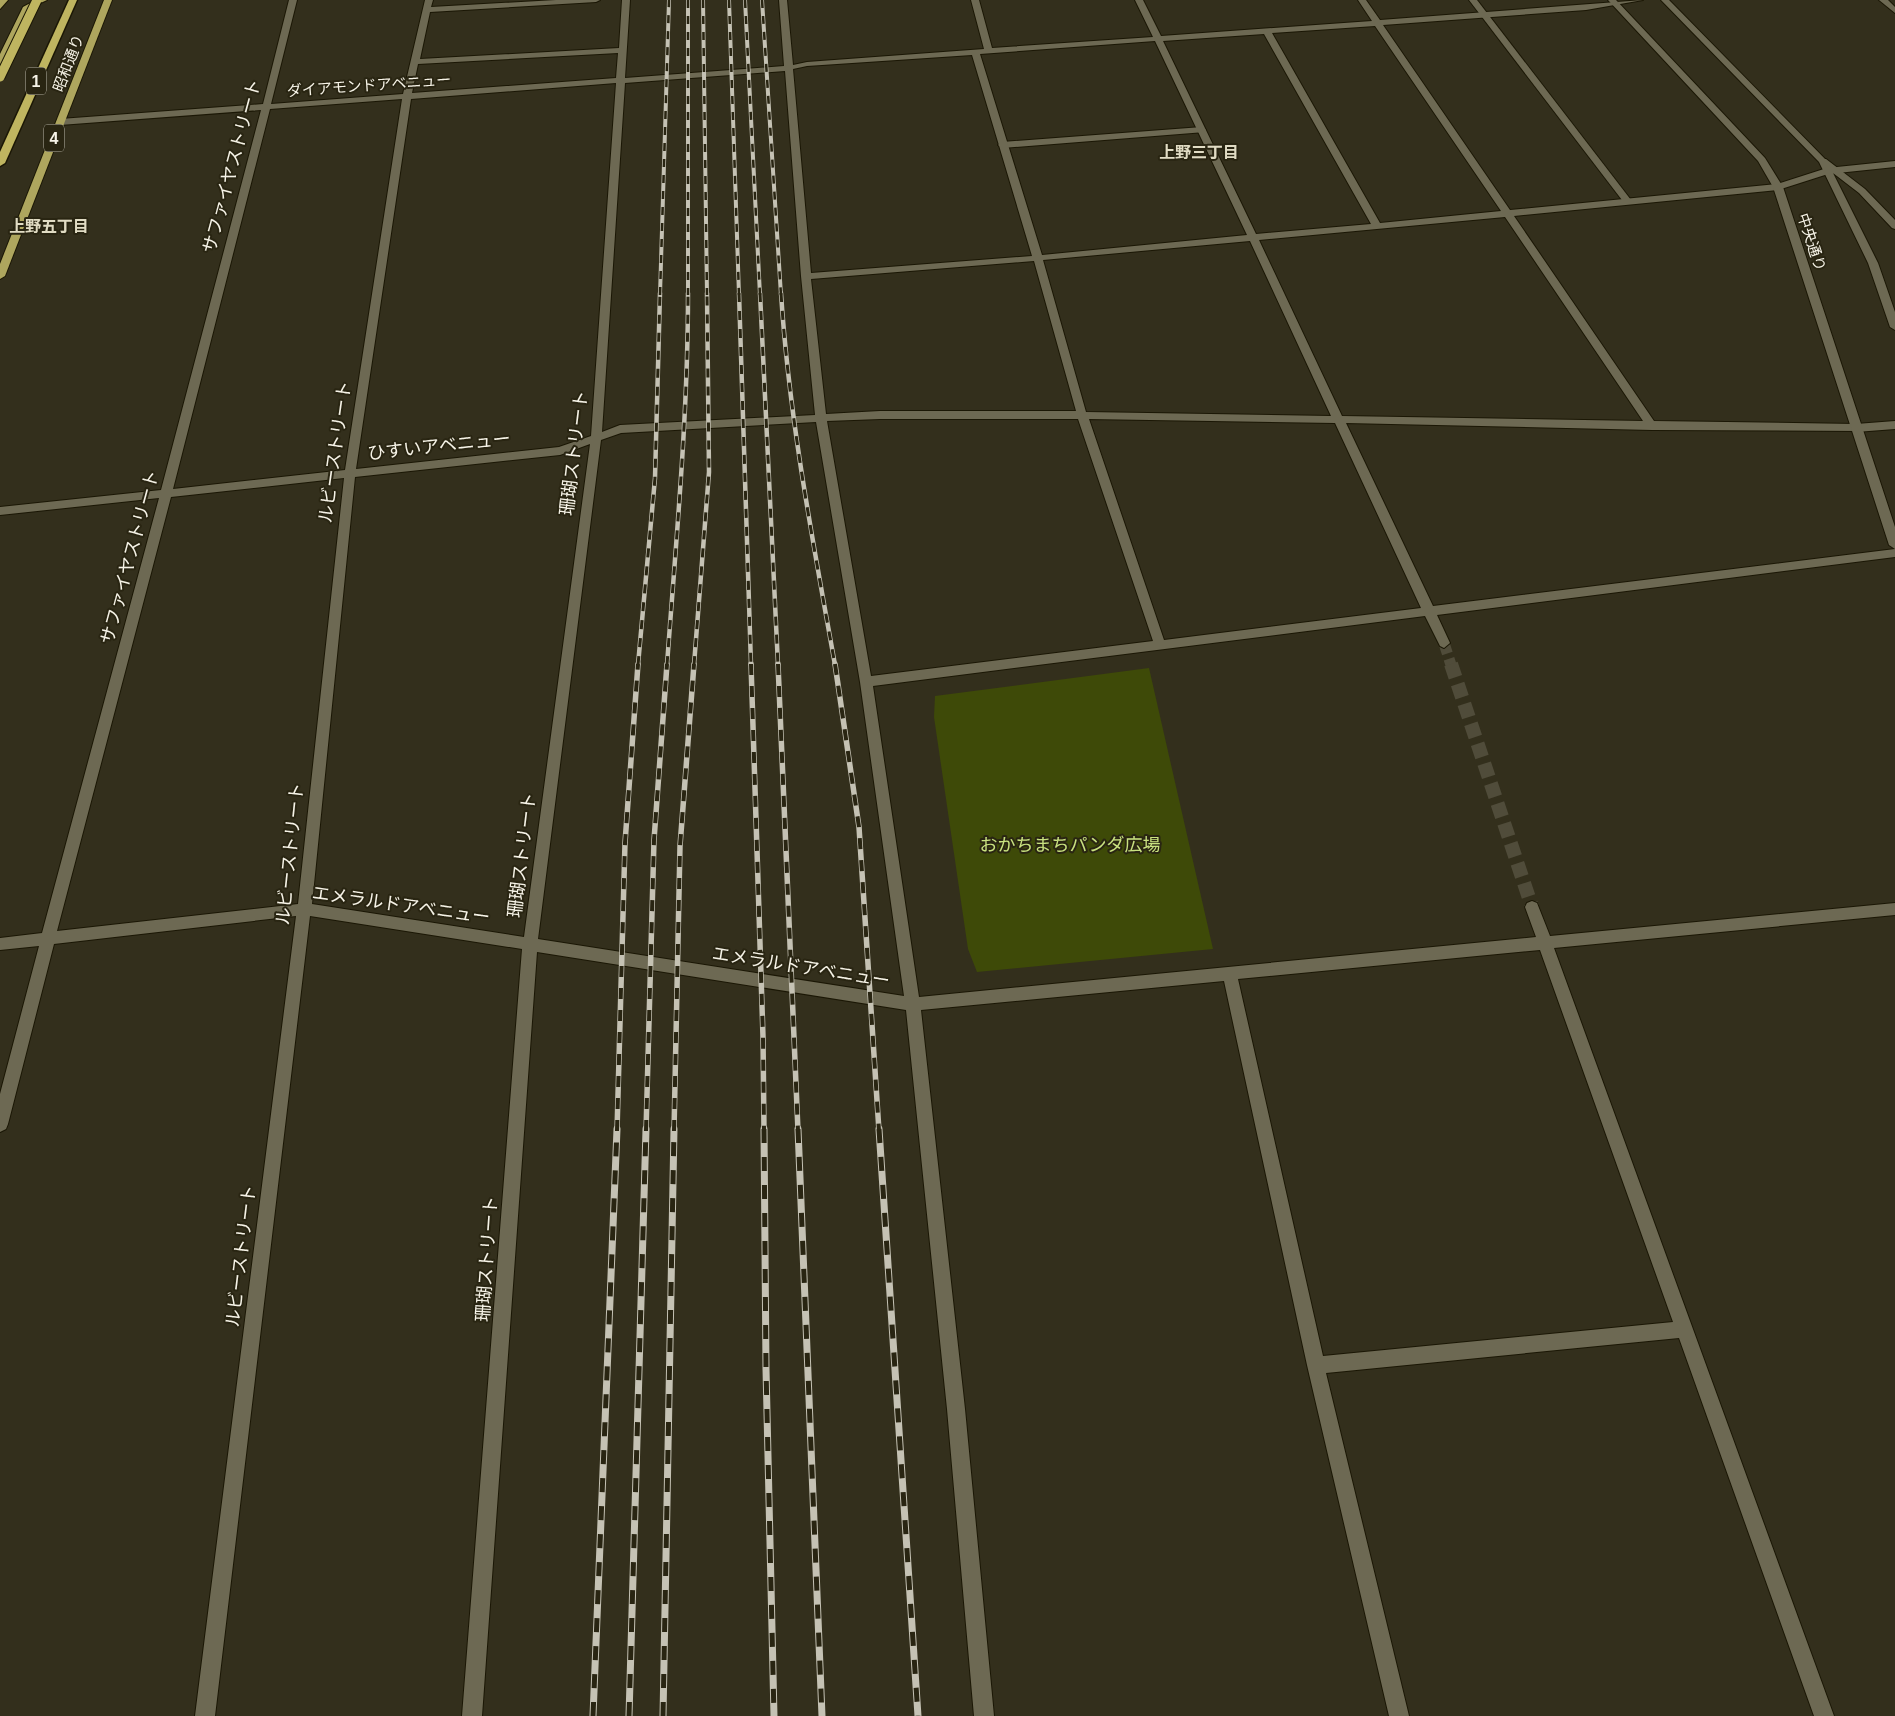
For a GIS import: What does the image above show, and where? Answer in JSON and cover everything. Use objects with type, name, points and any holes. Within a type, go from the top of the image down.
[{"type":"highway","points":[[0,7],[4,0]]},
{"type":"highway","name":"1","points":[[0,77],[37,0]]},
{"type":"highway","points":[[0,62],[27,7],[43,0]]},
{"type":"highway","name":"1","points":[[0,163],[73,0]]},
{"type":"highway","name":"昭和通り","points":[[0,276],[108,0]]},
{"type":"street","name":"サファイヤストリート","points":[[0,1124],[47,938],[167,493],[294,0]]},
{"type":"street","points":[[428,5],[596,0]]},
{"type":"street","name":"珊瑚ストリート","points":[[472,1716],[530,943],[596,438],[626,0]]},
{"type":"street","points":[[783,0],[806,276],[821,417],[866,682],[913,1004],[956,1409],[984,1716]]},
{"type":"street","points":[[975,0],[988,50]]},
{"type":"street","points":[[1139,0],[1444,643]]},
{"type":"street","points":[[1362,0],[1506,215],[1652,426]]},
{"type":"street","points":[[1473,0],[1628,202]]},
{"type":"street","name":"ダイアモンドアベニュー","points":[[60,122],[621,81],[988,50],[1485,16],[1586,8],[1613,1],[1639,0]]},
{"type":"street","points":[[1665,0],[1831,170],[1862,191],[1895,226]]},
{"type":"street","points":[[1883,0],[1895,10]]},
{"type":"street","name":"中央通り","points":[[1613,1],[1762,160],[1778,187],[1895,545]]},
{"type":"street","name":"ルビーストリート","points":[[205,1716],[304,909],[350,474],[407,96],[428,5]]},
{"type":"street","points":[[1266,30],[1377,226]]},
{"type":"street","points":[[415,62],[623,50]]},
{"type":"street","points":[[975,51],[1002,145],[1038,258],[1082,415],[1160,646]]},
{"type":"street","points":[[1002,145],[1202,130]]},
{"type":"street","points":[[806,276],[1038,258],[1252,236],[1506,215],[1778,187],[1831,170],[1895,164]]},
{"type":"street","points":[[1831,170],[1873,263],[1895,328]]},
{"type":"street","name":"ひすいアベニュー","points":[[0,511],[560,451],[620,429],[821,417],[1082,415],[1652,426],[1856,428],[1895,425]]},
{"type":"street","points":[[866,682],[1895,553]]},
{"type":"street","points":[[1532,907],[1824,1716]]},
{"type":"street","name":"エメラルドアベニュー","points":[[0,944],[304,909],[913,1004],[1895,909]]},
{"type":"street","points":[[1230,974],[1316,1365],[1399,1716]]},
{"type":"street","points":[[1316,1365],[1684,1329]]},
{"type":"green space","name":"おかちまちパンダ広場","points":[[1149,668],[1213,949],[977,972],[968,949],[934,717],[935,696]]},
{"type":"tunnel","points":[[1444,643],[1451,665]]},
{"type":"tunnel","points":[[1451,664],[1532,907]]},
{"type":"railway","points":[[660,295],[669,0]]},
{"type":"railway","points":[[688,0],[688,293]]},
{"type":"railway","points":[[703,0],[707,295]]},
{"type":"railway","points":[[729,0],[739,295]]},
{"type":"railway","points":[[745,0],[760,295]]},
{"type":"railway","points":[[762,0],[781,295]]},
{"type":"railway","points":[[638,665],[655,478],[660,293]]},
{"type":"railway","points":[[667,665],[684,432],[688,293]]},
{"type":"railway","points":[[694,665],[709,472],[707,293]]},
{"type":"railway","points":[[739,293],[751,665]]},
{"type":"railway","points":[[760,293],[778,665]]},
{"type":"railway","points":[[781,293],[796,433],[810,526],[835,665]]},
{"type":"railway","points":[[617,1131],[625,843],[638,664]]},
{"type":"railway","points":[[646,1131],[654,840],[667,664]]},
{"type":"railway","points":[[674,1131],[680,846],[694,664]]},
{"type":"railway","points":[[751,664],[763,1037],[764,1131]]},
{"type":"railway","points":[[778,664],[798,1131]]},
{"type":"railway","points":[[835,664],[859,827],[879,1131]]},
{"type":"railway","points":[[593,1716],[617,1129]]},
{"type":"railway","points":[[629,1716],[646,1129]]},
{"type":"railway","points":[[663,1716],[674,1129]]},
{"type":"railway","points":[[764,1129],[766,1369],[774,1716]]},
{"type":"railway","points":[[798,1129],[822,1716]]},
{"type":"railway","points":[[879,1129],[918,1716]]},
{"type":"district","name":"上野三丁目","points":[[1199,152]]},
{"type":"district","name":"上野五丁目","points":[[49,226]]}]
